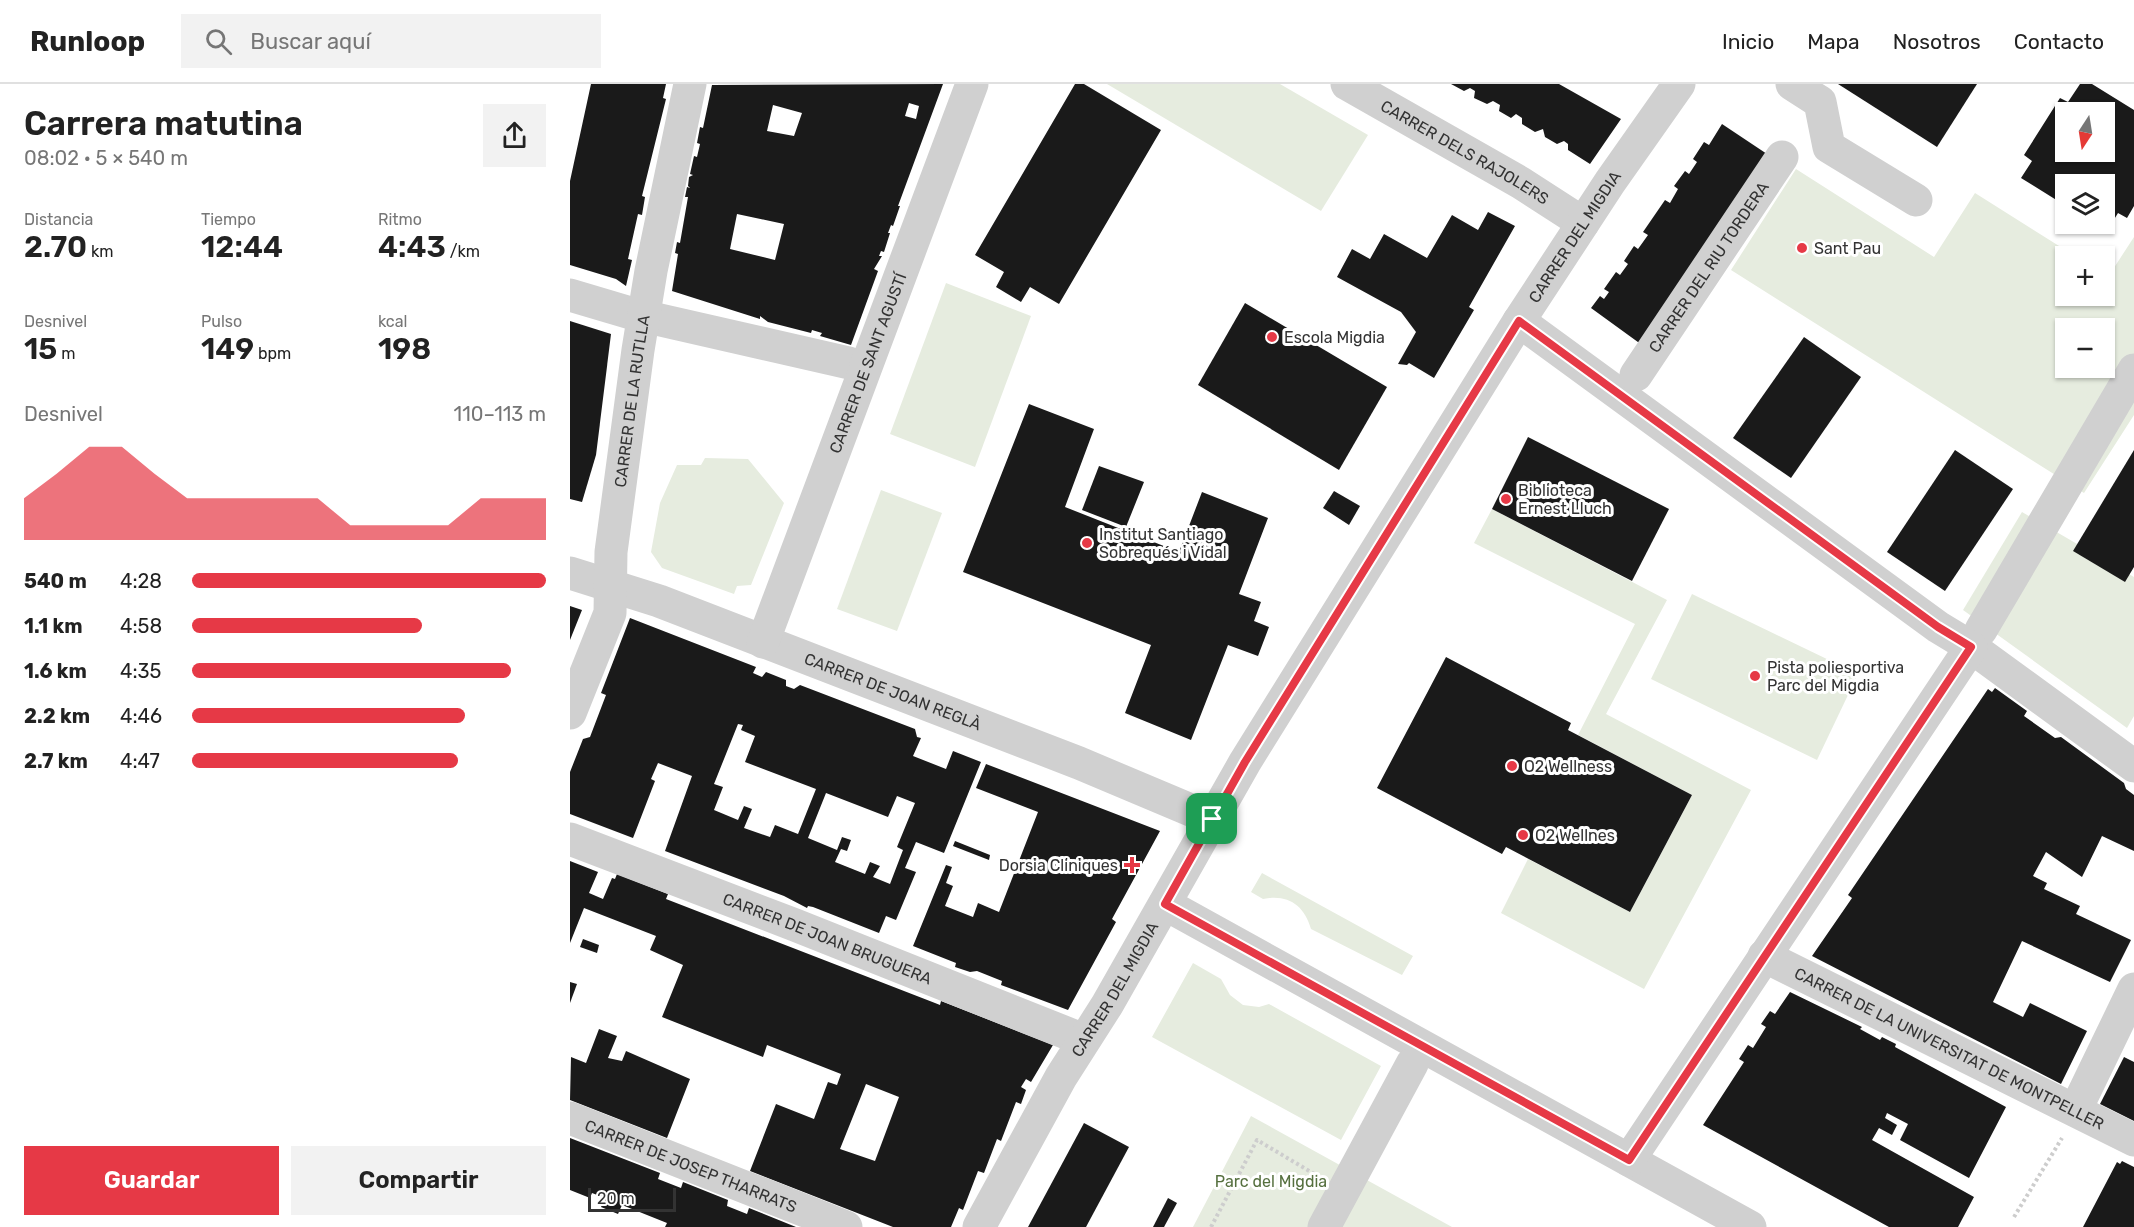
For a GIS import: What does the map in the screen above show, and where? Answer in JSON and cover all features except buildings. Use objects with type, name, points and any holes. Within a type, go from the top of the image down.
[{"type":"street","name":"CARRER DE LA RUTLLA","points":[[570,713],[610,613],[611,552],[690,84]]},
{"type":"street","name":"CARRER DE SANT AGUSTÍ","points":[[763,642],[972,84]]},
{"type":"street","name":"CARRER DELS RAJOLERS","points":[[1347,84],[1521,183],[1583,223]]},
{"type":"street","name":"CARRER DEL MIGDIA","points":[[979,1227],[1061,1077],[1165,904],[1245,762],[1519,321],[1679,84]]},
{"type":"street","points":[[1792,84],[1820,102],[1829,147],[1916,200]]},
{"type":"street","name":"CARRER DEL RIU TORDERA","points":[[1636,375],[1782,157]]},
{"type":"street","points":[[570,295],[650,318],[849,363]]},
{"type":"street","points":[[1519,321],[1938,627],[1976,639],[2134,766]]},
{"type":"street","points":[[1629,1160],[1976,639],[2134,370]]},
{"type":"street","name":"CARRER DE JOAN REGLÀ","points":[[570,573],[659,601],[1079,763],[1212,819]]},
{"type":"street","name":"CARRER DE JOAN BRUGUERA","points":[[570,839],[806,929],[1084,1040]]},
{"type":"street","points":[[1165,904],[1750,1227]]},
{"type":"street","name":"CARRER DE LA UNIVERSITAT DE MONTPELLER","points":[[1764,956],[2071,1119],[2134,1140]]},
{"type":"street","points":[[2071,1119],[2134,989]]},
{"type":"street","points":[[1324,1227],[1412,1064]]},
{"type":"street","name":"CARRER DE JOSEP THARRATS","points":[[570,1118],[846,1227]]},
{"type":"path","points":[[2014,1217],[2071,1119]]},
{"type":"path","points":[[1212,1227],[1257,1140],[1343,1191]]},
{"type":"green space","points":[[1107,84],[1280,84],[1368,135],[1321,211]]},
{"type":"green space","points":[[1796,169],[1934,257],[1975,193],[2059,246],[2055,246],[2055,306],[2115,306],[2115,266],[2134,237],[2134,415],[2084,493],[1731,270]]},
{"type":"green space","points":[[946,283],[1031,316],[975,467],[890,434]]},
{"type":"green space","points":[[705,458],[748,459],[784,503],[751,585],[737,586],[734,594],[662,568],[651,552],[660,503],[677,465],[701,465]]},
{"type":"green space","points":[[881,490],[942,513],[897,631],[837,609]]},
{"type":"green space","points":[[1492,509],[1667,600],[1606,714],[1751,790],[1644,989],[1501,913],[1528,859],[1630,912],[1692,795],[1578,735],[1635,624],[1474,543]]},
{"type":"green space","points":[[2022,512],[2134,577],[2134,716],[2127,728],[1963,610]]},
{"type":"green space","name":"Pista poliesportiva Parc del Migdia","points":[[1692,594],[1858,674],[1817,760],[1651,679]]},
{"type":"green space","points":[[1262,873],[1413,956],[1402,975],[1311,929],[1304,913],[1294,903],[1280,898],[1263,899],[1251,892]]},
{"type":"green space","points":[[1193,963],[1221,979],[1230,995],[1243,1005],[1259,1007],[1269,1004],[1381,1066],[1341,1140],[1152,1037]]},
{"type":"green space","name":"Parc del Migdia","points":[[1251,1116],[1452,1227],[1193,1227]]},
{"type":"place","name":"Sant Pau","points":[[1802,248]]},
{"type":"place","name":"Escola Migdia","points":[[1272,337]]},
{"type":"place","name":"Biblioteca Ernest Lluch","points":[[1506,499]]},
{"type":"place","name":"Institut Santiago Sobrequés i Vidal","points":[[1087,543]]},
{"type":"place","name":"Pista poliesportiva Parc del Migdia","points":[[1755,676]]},
{"type":"place","name":"O2 Wellness","points":[[1512,766]]},
{"type":"place","name":"O2 Wellnes","points":[[1523,835]]},
{"type":"place","name":"Dorsia Cliniques","points":[[1132,865]]},
{"type":"route","points":[[1519,321],[1938,627],[1971,647],[1629,1160],[1165,904],[1212,819],[1458,416],[1519,321]]}]
